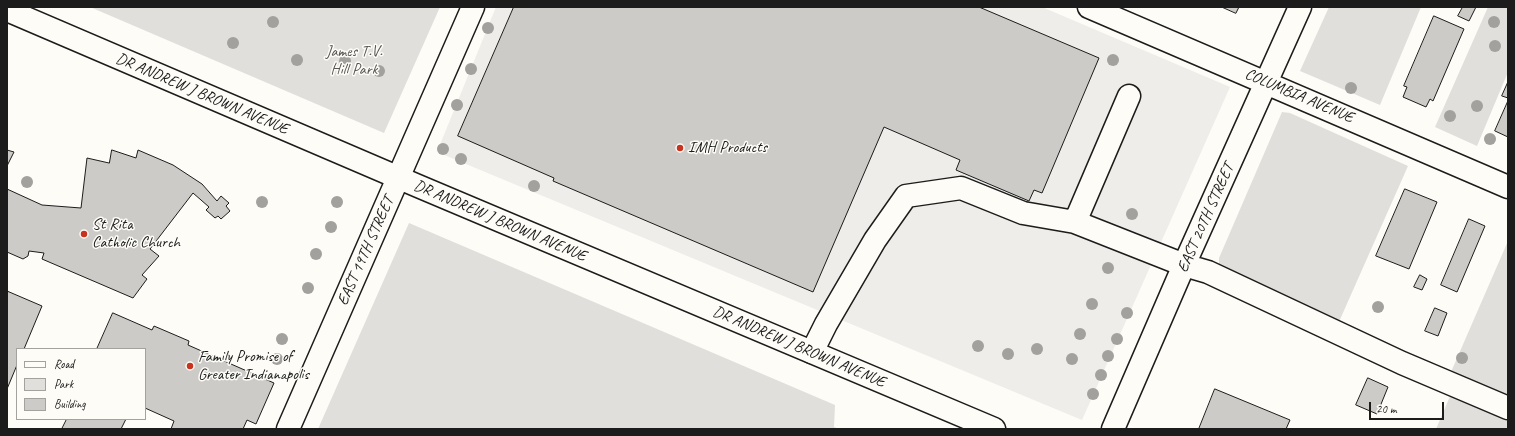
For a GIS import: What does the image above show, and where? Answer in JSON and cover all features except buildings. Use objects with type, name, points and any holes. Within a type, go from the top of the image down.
[{"type":"street","name":"EAST 19TH STREET","points":[[288,429],[473,7]]},
{"type":"street","name":"COLUMBIA AVENUE","points":[[1089,7],[1508,187]]},
{"type":"street","name":"EAST 20TH STREET","points":[[1113,429],[1184,265],[1300,7]]},
{"type":"street","name":"DR ANDREW J BROWN AVENUE","points":[[7,10],[399,178],[994,429]]},
{"type":"street","points":[[1075,222],[1128,96]]},
{"type":"street","points":[[812,352],[826,324],[875,240],[906,196],[961,188],[1023,214],[1075,222],[1184,265],[1212,274],[1402,363],[1508,408]]},
{"type":"shaded area","points":[[496,7],[1042,7],[1230,87],[1082,420],[437,152]]},
{"type":"green space","name":"James T.V. Hill Park","points":[[90,7],[440,7],[384,133]]},
{"type":"green space","points":[[1329,7],[1421,7],[1380,105],[1300,71]]},
{"type":"green space","points":[[1488,7],[1508,7],[1508,72],[1477,146],[1435,127]]},
{"type":"green space","points":[[1282,112],[1290,113],[1408,166],[1338,324],[1219,268],[1219,258]]},
{"type":"green space","points":[[409,223],[835,405],[834,427],[839,429],[318,429]]},
{"type":"green space","points":[[1508,241],[1508,396],[1451,372]]},
{"type":"green space","points":[[1451,394],[1508,419],[1508,429],[1436,429]]},
{"type":"place","name":"IMH Products","points":[[680,148]]},
{"type":"place","name":"St Rita Catholic Church","points":[[84,234]]},
{"type":"place","name":"Family Promise of Greater Indianapolis","points":[[190,366]]}]
